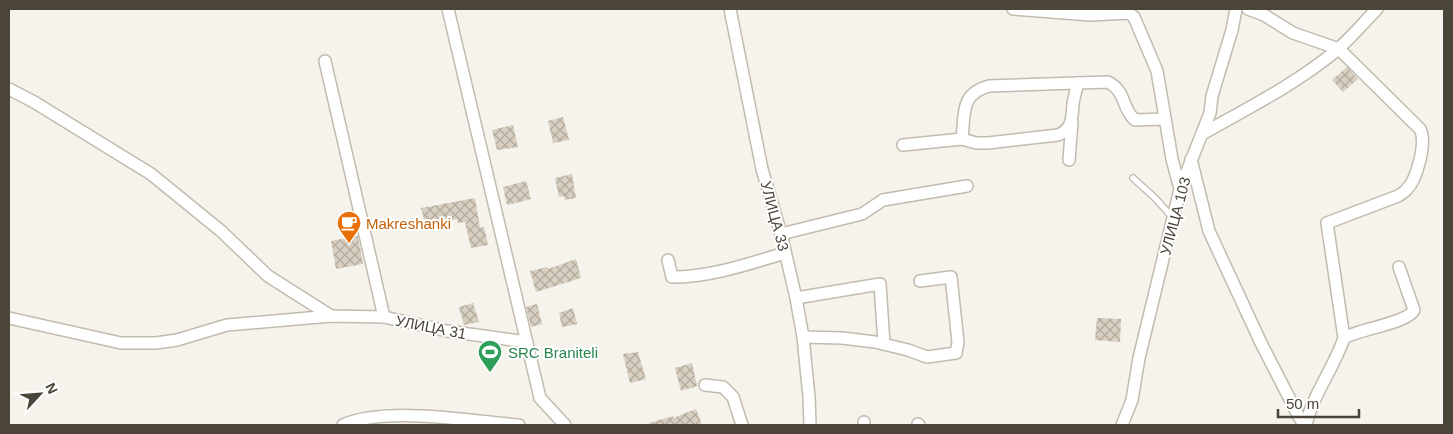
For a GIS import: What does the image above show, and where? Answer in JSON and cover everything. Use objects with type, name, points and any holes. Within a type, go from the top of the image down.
[{"type":"street","points":[[448,9],[540,398],[565,425]]},
{"type":"street","name":"УЛИЦА 33","points":[[730,9],[762,169],[781,234],[796,298],[809,397],[810,425]]},
{"type":"street","points":[[1013,9],[1090,15],[1129,13],[1138,22],[1157,71],[1180,189]]},
{"type":"street","name":"УЛИЦА 103","points":[[1122,425],[1132,400],[1139,358],[1180,189],[1210,113],[1212,96],[1232,30],[1236,9]]},
{"type":"street","points":[[1248,9],[1264,15],[1294,33],[1339,49],[1420,129],[1424,140],[1417,170],[1406,191],[1398,196],[1327,223],[1344,338],[1310,409],[1306,425]]},
{"type":"street","points":[[1202,134],[1282,89],[1316,66],[1339,49],[1377,9]]},
{"type":"street","points":[[325,61],[384,317]]},
{"type":"street","points":[[962,139],[966,104],[970,95],[978,89],[989,86],[1108,82],[1120,91],[1129,115],[1135,120],[1165,119]]},
{"type":"street","points":[[1069,160],[1073,101],[1078,83]]},
{"type":"street","points":[[9,89],[34,102],[151,174],[222,231],[268,276],[331,316]]},
{"type":"street","points":[[904,146],[962,139],[976,143],[988,143],[1058,135],[1064,133],[1072,122]]},
{"type":"street","points":[[1191,159],[1210,231],[1260,343],[1299,417],[1306,425]]},
{"type":"street","points":[[781,234],[862,214],[883,200],[967,186]]},
{"type":"street","points":[[668,260],[672,277],[688,277],[721,272],[785,253]]},
{"type":"street","points":[[1344,338],[1352,333],[1384,325],[1409,316],[1412,313],[1414,310],[1399,267]]},
{"type":"street","points":[[802,337],[842,338],[884,344],[927,357],[956,352],[958,342],[951,277],[920,281]]},
{"type":"street","points":[[796,298],[880,284],[884,344]]},
{"type":"street","name":"УЛИЦА 31","points":[[9,318],[121,343],[156,343],[176,340],[227,325],[331,316],[384,317],[447,331],[527,342]]},
{"type":"street","points":[[705,385],[723,387],[733,397],[742,425]]},
{"type":"street","points":[[343,425],[355,420],[391,416],[417,416],[519,425]]},
{"type":"lane","points":[[1133,178],[1173,218]]},
{"type":"building","points":[[1347,67],[1358,79],[1343,92],[1332,80]]},
{"type":"building","points":[[563,117],[569,140],[553,143],[548,121]]},
{"type":"building","points":[[513,125],[518,147],[497,150],[492,130]]},
{"type":"building","points":[[572,174],[576,198],[565,200],[564,196],[559,197],[555,178]]},
{"type":"building","points":[[526,181],[531,199],[507,205],[503,187]]},
{"type":"building","points":[[475,198],[480,228],[484,227],[488,245],[471,248],[465,222],[458,223],[457,219],[426,226],[421,208]]},
{"type":"building","points":[[358,236],[363,264],[336,269],[331,241]]},
{"type":"building","points":[[576,259],[581,278],[536,292],[530,271],[547,267],[548,269]]},
{"type":"building","points":[[473,303],[479,322],[464,325],[459,307]]},
{"type":"building","points":[[537,304],[542,324],[531,327],[526,307]]},
{"type":"building","points":[[573,308],[577,324],[562,327],[559,313]]},
{"type":"building","points":[[1097,318],[1121,319],[1120,342],[1095,340]]},
{"type":"building","points":[[638,352],[646,379],[630,383],[623,354]]},
{"type":"building","points":[[692,363],[697,386],[681,391],[675,368]]},
{"type":"building","points":[[696,409],[702,425],[649,425],[649,423],[673,416],[673,418]]},
{"type":"place","name":"Makreshanki","points":[[349,244]]},
{"type":"place","name":"SRC Braniteli","points":[[490,373]]}]
